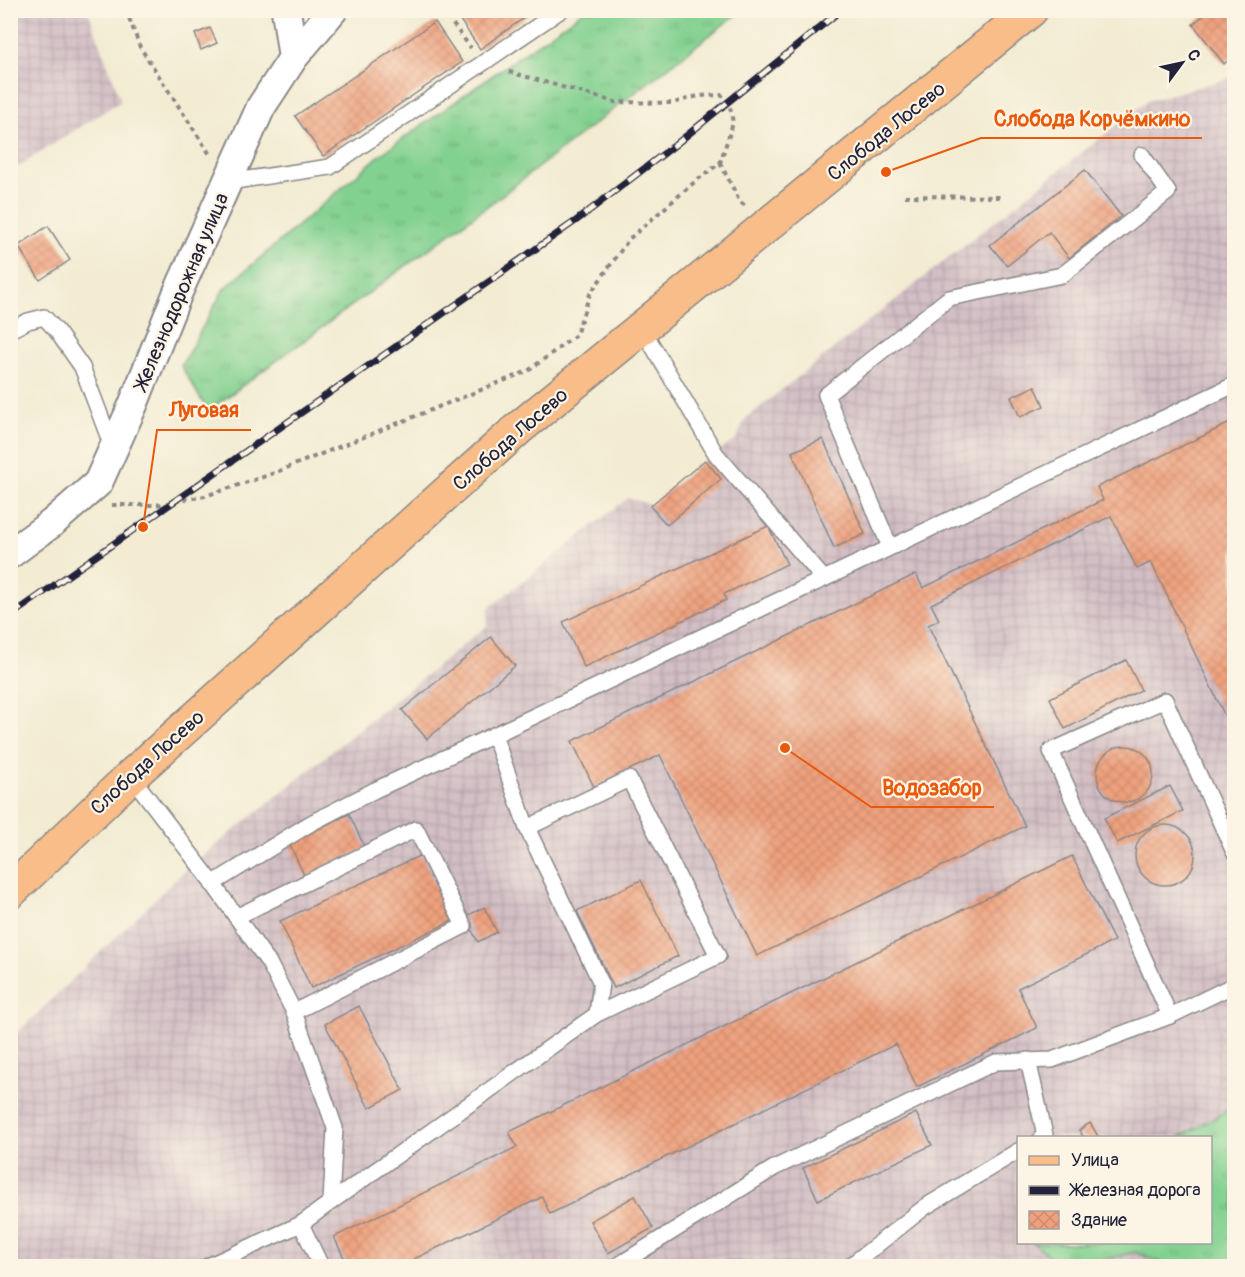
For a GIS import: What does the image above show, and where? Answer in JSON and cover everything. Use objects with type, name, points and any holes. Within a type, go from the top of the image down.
[{"type":"main road","name":"Слобода Лосево","points":[[10,892],[131,776],[519,428],[1031,10]]},
{"type":"street","points":[[286,10],[293,58]]},
{"type":"street","name":"Железнодорожная улица","points":[[10,554],[98,483],[178,292],[261,107],[293,58],[333,10]]},
{"type":"lane","points":[[228,182],[330,167],[561,10]]},
{"type":"lane","points":[[890,547],[826,395],[949,298],[1062,275],[1168,192],[1142,155]]},
{"type":"lane","points":[[10,330],[28,321],[44,317],[56,330],[82,367],[113,450]]},
{"type":"lane","points":[[642,328],[716,454],[824,579]]},
{"type":"lane","points":[[212,884],[311,823],[375,790],[1234,385]]},
{"type":"lane","points":[[1170,1016],[1051,752],[1165,699],[1234,852]]},
{"type":"lane","points":[[494,735],[527,828],[601,983],[597,1014]]},
{"type":"lane","points":[[131,776],[269,963],[294,1012],[335,1128],[331,1202]]},
{"type":"lane","points":[[208,1266],[301,1224],[597,1014],[718,956],[629,779],[527,828]]},
{"type":"lane","points":[[236,917],[416,829],[464,926],[294,1012]]},
{"type":"lane","points":[[617,1266],[774,1168],[996,1062],[1052,1060],[1170,1016],[1234,985]]},
{"type":"lane","points":[[1028,1060],[1045,1135],[1043,1136]]},
{"type":"lane","points":[[850,1266],[925,1207],[1017,1152]]},
{"type":"lane","points":[[301,1224],[321,1266]]},
{"type":"path","points":[[126,10],[141,47],[228,182]]},
{"type":"path","points":[[71,506],[156,505],[205,496],[270,475],[528,371],[576,334],[590,294],[629,239],[720,163],[733,123],[729,101],[721,95],[698,96],[673,103],[615,102],[514,74],[484,63],[459,35],[442,10]]},
{"type":"path","points":[[720,163],[740,202],[769,225]]},
{"type":"path","points":[[904,196],[1000,197]]},
{"type":"shaded area","points":[[11,10],[88,11],[121,101],[11,171]]},
{"type":"shaded area","points":[[1234,77],[1234,1266],[11,1266],[11,1039],[184,871],[487,626],[489,608],[628,498],[651,505],[705,460],[736,440],[745,419],[1147,101]]},
{"type":"green space","points":[[585,10],[741,11],[497,199],[208,411],[181,366],[224,289],[380,155]]},
{"type":"green space","points":[[1234,1107],[1234,1266],[1170,1266],[1135,1252],[1079,1266],[1062,1266],[1034,1244],[1212,1244],[1212,1136],[1182,1136]]},
{"type":"green space","points":[[727,1262],[825,1266],[688,1266]]},
{"type":"building","points":[[453,10],[535,10],[480,49]]},
{"type":"building","points":[[1210,10],[1234,10],[1234,56],[1224,64],[1193,24]]},
{"type":"building","points":[[435,22],[462,62],[323,156],[295,116]]},
{"type":"building","points":[[210,28],[217,43],[201,50],[195,34]]},
{"type":"building","points":[[1085,170],[1121,216],[1069,258],[1049,232],[1007,266],[990,245]]},
{"type":"building","points":[[48,226],[70,260],[40,280],[18,246]]},
{"type":"building","points":[[1035,386],[1044,406],[1020,417],[1011,397]]},
{"type":"building","points":[[1234,421],[1234,735],[1151,562],[1137,569],[1111,516],[931,604],[939,620],[928,625],[1025,826],[757,956],[660,755],[594,787],[572,741],[916,574],[923,588],[1103,500],[1097,487]]},
{"type":"building","points":[[823,439],[865,534],[834,548],[792,452]]},
{"type":"building","points":[[705,460],[721,479],[667,525],[650,506]]},
{"type":"building","points":[[768,526],[787,564],[724,594],[726,600],[584,667],[563,622]]},
{"type":"building","points":[[491,637],[515,666],[427,739],[402,710]]},
{"type":"building","points":[[1126,660],[1141,690],[1065,729],[1050,698]]},
{"type":"building","points":[[1119,746],[1131,746],[1141,750],[1149,758],[1153,774],[1149,790],[1141,798],[1131,802],[1119,802],[1109,798],[1101,790],[1097,780],[1097,768],[1101,758],[1109,750]]},
{"type":"building","points":[[1170,786],[1183,811],[1117,843],[1104,818]]},
{"type":"building","points":[[349,814],[365,848],[305,877],[289,843]]},
{"type":"building","points":[[1165,825],[1182,830],[1190,838],[1195,855],[1190,872],[1182,880],[1165,885],[1148,880],[1140,872],[1135,855],[1140,838],[1148,830]]},
{"type":"building","points":[[421,855],[452,921],[311,988],[280,921]]},
{"type":"building","points":[[1072,856],[1114,941],[1018,988],[1037,1028],[917,1087],[896,1044],[550,1214],[542,1197],[400,1266],[348,1266],[334,1237],[517,1147],[509,1132]]},
{"type":"building","points":[[641,880],[678,956],[614,988],[577,911]]},
{"type":"building","points":[[484,907],[497,932],[478,942],[465,917]]},
{"type":"building","points":[[359,1006],[403,1090],[369,1108],[325,1024]]},
{"type":"building","points":[[916,1113],[932,1145],[818,1200],[803,1168]]},
{"type":"building","points":[[1090,1123],[1098,1136],[1083,1136],[1079,1130]]},
{"type":"building","points":[[635,1196],[653,1228],[608,1253],[590,1221]]},
{"type":"railway","points":[[10,616],[577,220],[675,145],[841,10]]},
{"type":"place","name":"Слобода Корчёмкино","points":[[886,172]]},
{"type":"place","name":"Луговая","points":[[143,527]]},
{"type":"place","name":"Водозабор","points":[[785,748]]}]
